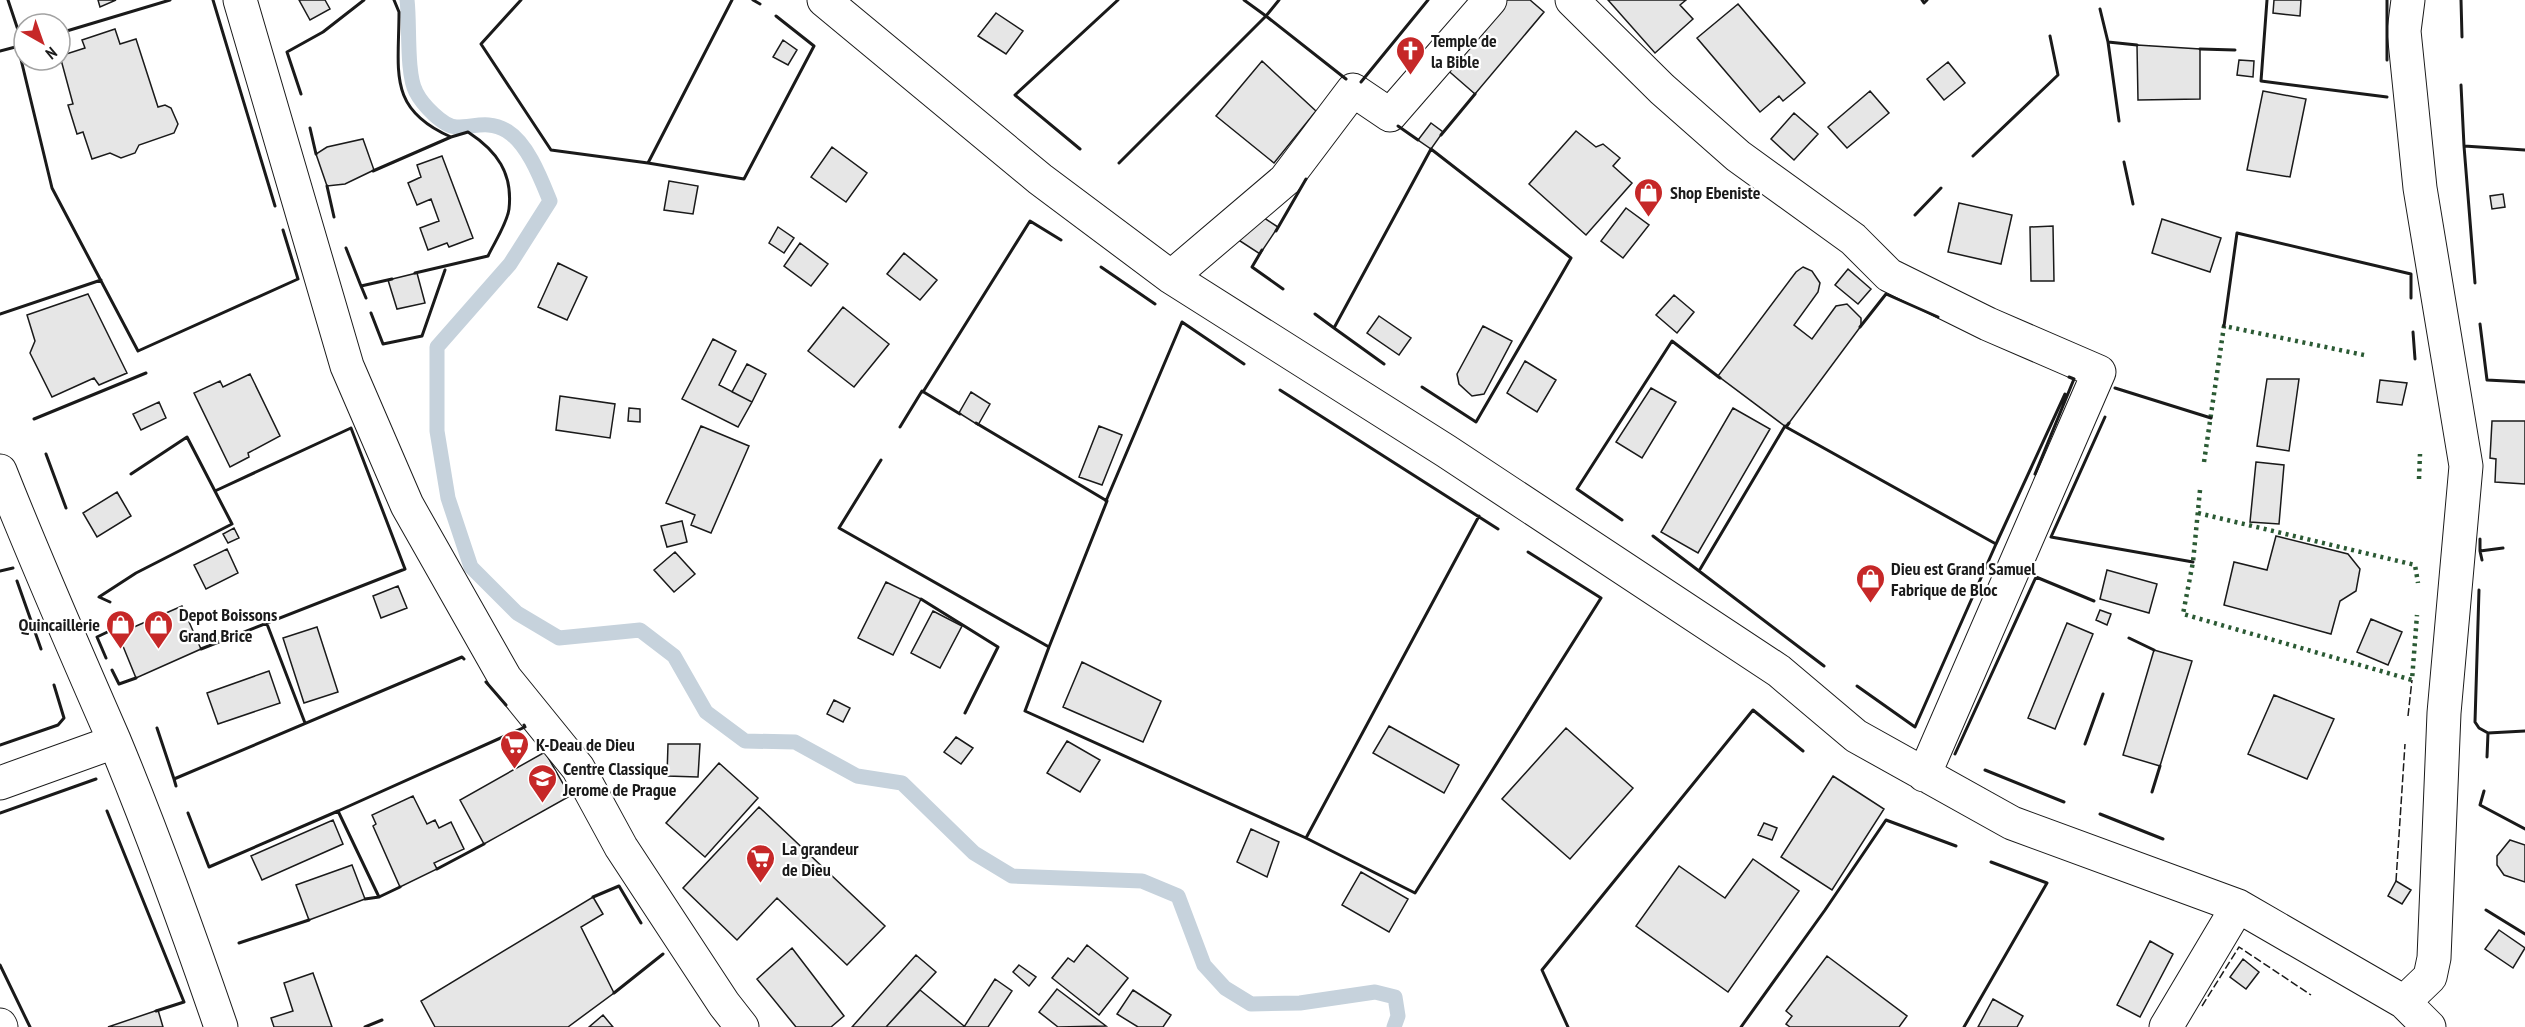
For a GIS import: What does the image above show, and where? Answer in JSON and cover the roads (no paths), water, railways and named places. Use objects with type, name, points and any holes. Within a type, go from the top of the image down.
[{"type":"street","points":[[240,0],[347,366],[407,505],[505,678],[578,768],[621,847],[742,1027]]},
{"type":"street","points":[[824,0],[1040,179],[1171,277],[1446,451],[1779,670],[1856,736],[2012,823],[2238,906],[2404,1002],[2429,1027]]},
{"type":"street","points":[[1171,277],[1285,180],[1353,90],[1390,115],[1490,0]]},
{"type":"street","points":[[1572,0],[1662,89],[1730,148],[1852,239],[1889,275],[1988,324],[2098,372],[1924,775]]},
{"type":"street","points":[[2404,1002],[2430,977],[2434,958],[2444,713],[2466,466],[2420,188],[2404,31],[2408,0]]},
{"type":"street","points":[[0,471],[57,612],[114,742],[184,920],[221,1027]]},
{"type":"street","points":[[0,783],[114,742]]},
{"type":"street","points":[[2166,1027],[2238,906]]},
{"type":"waterway","points":[[407,0],[411,73],[419,97],[434,114],[451,126],[494,126],[515,137],[533,163],[550,201],[510,264],[437,347],[437,431],[448,498],[471,567],[517,613],[559,638],[640,630],[674,656],[706,712],[745,741],[795,742],[857,776],[902,783],[974,853],[1012,876],[1142,881],[1178,896],[1204,965],[1225,988],[1251,1004],[1300,1003],[1375,992],[1395,997],[1398,1016],[1394,1027]]},
{"type":"place","name":"Temple de la Bible","points":[[1410,76]]},
{"type":"place","name":"Shop Ebeniste","points":[[1649,218]]},
{"type":"place","name":"Dieu est Grand Samuel Fabrique de Bloc","points":[[1870,604]]},
{"type":"place","name":"Quincaillerie","points":[[121,650]]},
{"type":"place","name":"Depot Boissons Grand Brice","points":[[158,650]]},
{"type":"place","name":"K-Deau de Dieu","points":[[515,770]]},
{"type":"place","name":"Centre Classique Jerome de Prague","points":[[542,804]]},
{"type":"place","name":"La grandeur de Dieu","points":[[761,884]]}]
